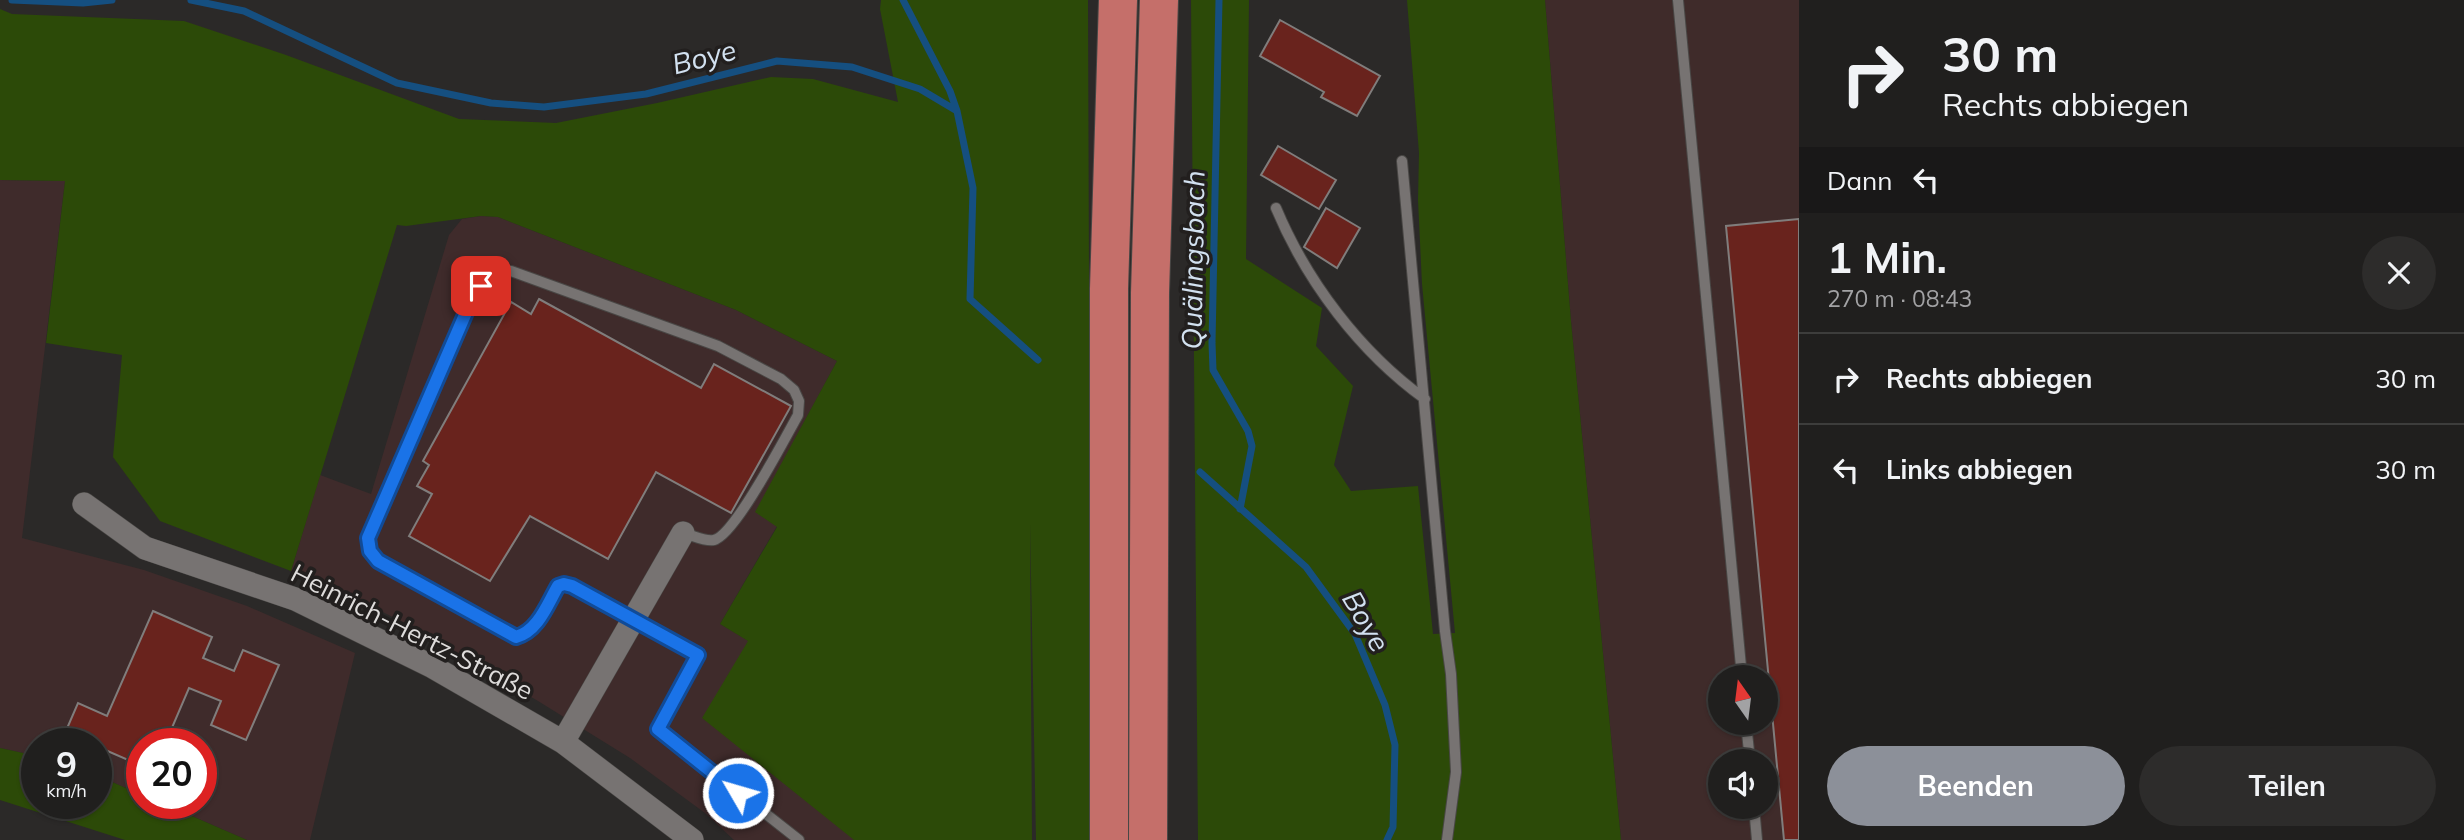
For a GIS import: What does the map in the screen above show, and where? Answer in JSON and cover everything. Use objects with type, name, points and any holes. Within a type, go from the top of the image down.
[{"type":"highway","points":[[1109,840],[1109,289],[1118,0]]},
{"type":"highway","points":[[1148,840],[1150,293],[1159,0]]},
{"type":"street","name":"Heinrich-Hertz-Straße","points":[[84,504],[145,548],[295,599],[433,667],[563,742],[691,840]]},
{"type":"street","points":[[563,742],[683,533]]},
{"type":"lane","points":[[1678,0],[1741,665]]},
{"type":"lane","points":[[1402,161],[1451,674],[1456,772],[1447,840]]},
{"type":"lane","points":[[1276,208],[1295,251],[1355,336],[1425,399]]},
{"type":"lane","points":[[683,533],[710,541],[721,537],[735,522],[798,415],[799,401],[794,390],[781,379],[718,346],[511,271],[498,273],[481,286],[471,301],[368,538],[370,551],[378,561],[516,637],[526,635],[534,628],[558,586],[564,584],[634,618],[698,655],[658,729],[799,840]]},
{"type":"lane","points":[[1755,819],[1757,840]]},
{"type":"shaded area","points":[[1545,0],[1799,0],[1799,840],[1621,840],[1571,321]]},
{"type":"shaded area","points":[[0,180],[65,181],[22,538],[144,570],[247,606],[355,653],[310,840],[247,840],[199,819],[217,819],[217,728],[126,728],[126,788],[112,782],[112,728],[21,728],[21,753],[0,748]]},
{"type":"shaded area","points":[[498,217],[736,310],[837,361],[756,512],[777,526],[720,624],[749,641],[858,840],[734,840],[705,813],[630,758],[538,701],[405,623],[291,571],[320,475],[371,494],[449,235],[462,219]]},
{"type":"green space","points":[[881,0],[1088,0],[1091,840],[1036,840],[1030,523],[1032,840],[854,840],[702,718],[748,641],[720,624],[777,527],[755,512],[837,361],[736,310],[498,217],[481,216],[397,225],[291,571],[160,521],[113,457],[122,355],[46,343],[65,181],[0,180],[0,9],[12,14],[184,21],[286,55],[459,119],[556,123],[771,77],[813,79],[898,102],[880,9]]},
{"type":"green space","points":[[1191,0],[1249,0],[1246,259],[1322,308],[1316,346],[1353,386],[1334,465],[1351,491],[1418,486],[1433,634],[1455,633],[1422,284],[1419,153],[1407,0],[1545,0],[1571,321],[1621,840],[1198,840]]},
{"type":"green space","points":[[0,748],[21,753],[21,807],[0,800]]},
{"type":"green space","points":[[112,782],[126,788],[126,819],[199,819],[247,840],[125,840],[59,819],[112,819]]},
{"type":"building","points":[[1280,20],[1380,76],[1357,116],[1321,97],[1324,92],[1260,56]]},
{"type":"building","points":[[1278,146],[1336,180],[1319,209],[1261,175]]},
{"type":"building","points":[[1326,208],[1360,228],[1337,268],[1304,247]]},
{"type":"building","points":[[1799,219],[1799,840],[1784,840],[1778,749],[1775,749],[1774,735],[1778,735],[1778,665],[1767,665],[1726,226]]},
{"type":"building","points":[[539,299],[701,388],[714,364],[791,406],[731,513],[656,472],[608,559],[530,516],[490,581],[409,536],[432,494],[417,486],[429,465],[423,461],[511,302],[531,314]]},
{"type":"building","points":[[153,611],[212,637],[203,658],[234,671],[243,650],[279,665],[246,740],[211,725],[221,701],[189,688],[172,728],[126,728],[126,759],[112,753],[112,728],[67,728],[78,703],[107,716]]},
{"type":"waterway","name":"Boye","points":[[12,0],[83,3],[112,0]]},
{"type":"waterway","name":"Boye","points":[[191,0],[244,11],[397,83],[491,103],[544,107],[646,94],[777,61],[852,67],[920,89],[957,111],[973,188],[970,299],[1038,360]]},
{"type":"waterway","points":[[903,0],[950,91],[957,111]]},
{"type":"waterway","name":"Quälingsbach","points":[[1219,0],[1213,370],[1248,431],[1252,446],[1240,509]]},
{"type":"waterway","name":"Boye","points":[[1200,472],[1306,567],[1355,634],[1385,705],[1395,745],[1393,827],[1387,840]]},
{"type":"route","points":[[481,286],[471,301],[368,538],[370,551],[378,561],[516,637],[526,635],[534,628],[558,586],[564,584],[634,618],[698,655],[658,729],[738,793]]}]
